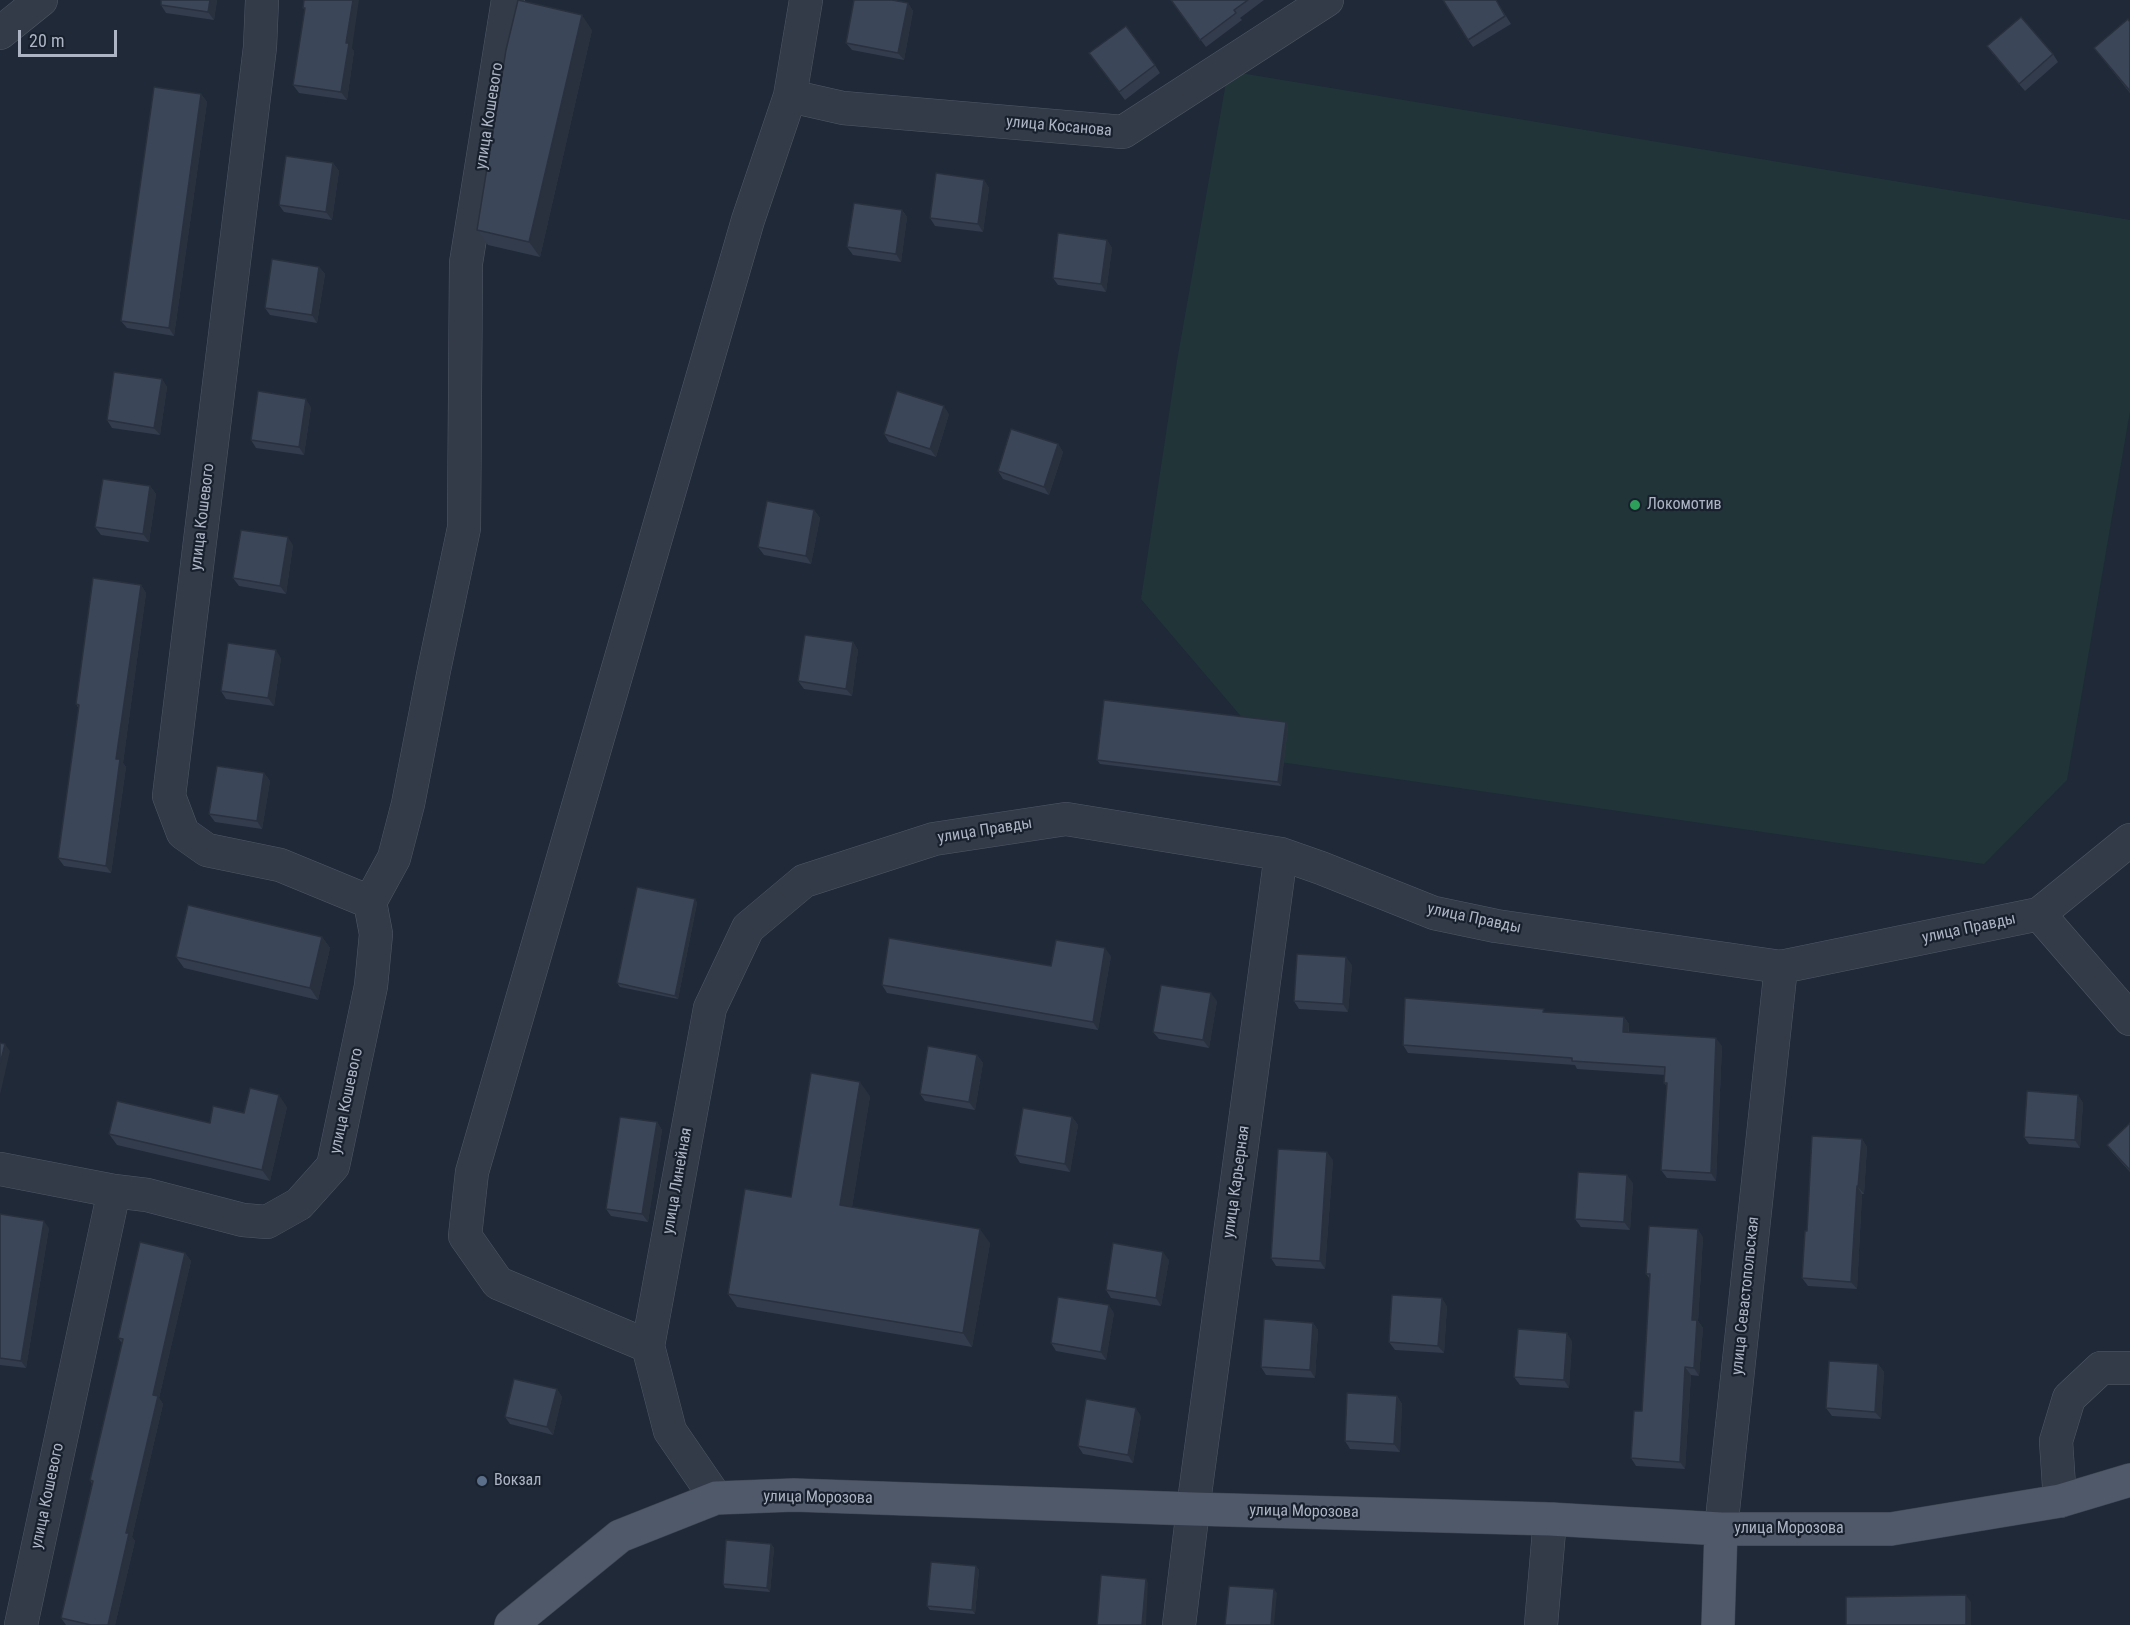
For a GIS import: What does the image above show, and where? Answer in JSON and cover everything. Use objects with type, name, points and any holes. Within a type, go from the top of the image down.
[{"type":"main road","name":"улица Морозова","points":[[511,1625],[620,1536],[716,1498],[795,1496],[1550,1519],[1721,1529],[1891,1529],[2060,1501],[2130,1480]]},
{"type":"main road","name":"улица Севастопольская","points":[[1718,1625],[1721,1529]]},
{"type":"street","points":[[0,33],[41,0]]},
{"type":"street","name":"улица Кошевого","points":[[262,0],[260,47],[169,795],[183,833],[207,850],[280,866],[370,902]]},
{"type":"street","name":"улица Кошевого","points":[[0,1169],[114,1191],[147,1195],[243,1220],[267,1222],[299,1204],[333,1166],[371,986],[376,934],[370,902],[394,858],[408,804],[464,528],[466,263],[508,0]]},
{"type":"street","points":[[648,1346],[498,1283],[465,1236],[472,1172],[748,220],[790,96],[806,0]]},
{"type":"street","name":"улица Косанова","points":[[790,96],[843,108],[1123,132],[1328,0]]},
{"type":"street","name":"улица Правды","points":[[804,881],[934,838],[1066,819],[1281,854],[1331,871],[1434,913],[1496,926],[1781,967],[2039,914],[2130,840]]},
{"type":"street","name":"улица Карьерная","points":[[1179,1625],[1281,854]]},
{"type":"street","name":"улица Линейная","points":[[716,1498],[670,1431],[648,1346],[710,1008],[748,928],[804,881]]},
{"type":"street","points":[[2039,914],[2130,1019]]},
{"type":"street","name":"улица Севастопольская","points":[[1721,1529],[1781,967]]},
{"type":"street","name":"улица Кошевого","points":[[21,1625],[114,1191]]},
{"type":"street","points":[[2060,1501],[2056,1441],[2069,1398],[2101,1368],[2130,1368]]},
{"type":"street","points":[[1541,1625],[1550,1519]]},
{"type":"green space","name":"Локомотив","points":[[1228,71],[2130,220],[2130,411],[2067,780],[1984,864],[1280,762],[1141,599],[1177,361]]},
{"type":"building","points":[[161,0],[210,0],[208,12],[161,5]]},
{"type":"building","points":[[304,0],[353,0],[341,92],[293,85],[305,8],[303,8]]},
{"type":"building","points":[[518,0],[582,15],[529,242],[477,230],[506,50]]},
{"type":"building","points":[[854,0],[892,0],[908,3],[898,53],[846,43]]},
{"type":"building","points":[[1171,0],[1248,0],[1234,10],[1236,13],[1200,40]]},
{"type":"building","points":[[1443,0],[1496,0],[1505,16],[1468,40]]},
{"type":"building","points":[[2021,17],[2053,54],[2019,84],[1987,46]]},
{"type":"building","points":[[2128,19],[2130,22],[2130,91],[2094,48]]},
{"type":"building","points":[[1126,26],[1155,65],[1119,92],[1089,53]]},
{"type":"building","points":[[154,87],[201,94],[169,328],[121,321]]},
{"type":"building","points":[[286,156],[333,163],[326,212],[279,205]]},
{"type":"building","points":[[936,173],[984,180],[978,224],[930,218]]},
{"type":"building","points":[[854,203],[902,210],[896,254],[847,247]]},
{"type":"building","points":[[1058,233],[1107,240],[1101,284],[1053,278]]},
{"type":"building","points":[[272,259],[319,267],[312,315],[265,308]]},
{"type":"building","points":[[114,372],[162,379],[154,428],[107,420]]},
{"type":"building","points":[[258,391],[306,399],[299,447],[251,440]]},
{"type":"building","points":[[897,391],[944,406],[930,449],[884,434]]},
{"type":"building","points":[[1011,429],[1058,444],[1044,487],[998,471]]},
{"type":"building","points":[[103,479],[150,486],[143,534],[95,527]]},
{"type":"building","points":[[767,501],[814,510],[806,556],[758,547]]},
{"type":"building","points":[[241,530],[288,537],[280,586],[233,578]]},
{"type":"building","points":[[93,578],[141,585],[116,759],[120,759],[106,866],[58,858],[79,705],[76,704]]},
{"type":"building","points":[[805,635],[853,642],[846,689],[798,681]]},
{"type":"building","points":[[228,643],[276,650],[268,698],[221,691]]},
{"type":"building","points":[[1104,700],[1286,722],[1278,782],[1097,760]]},
{"type":"building","points":[[217,766],[264,773],[257,821],[209,814]]},
{"type":"building","points":[[637,887],[695,899],[675,996],[617,983]]},
{"type":"building","points":[[188,905],[322,937],[310,988],[176,957]]},
{"type":"building","points":[[889,938],[1051,966],[1056,940],[1105,948],[1093,1022],[882,985]]},
{"type":"building","points":[[1297,954],[1346,957],[1343,1004],[1294,1001]]},
{"type":"building","points":[[1161,985],[1211,993],[1203,1040],[1153,1032]]},
{"type":"building","points":[[1405,998],[1544,1009],[1543,1012],[1624,1017],[1623,1032],[1716,1038],[1711,1173],[1661,1170],[1667,1083],[1664,1083],[1665,1067],[1572,1061],[1572,1058],[1403,1045]]},
{"type":"building","points":[[0,1043],[5,1044],[0,1064]]},
{"type":"building","points":[[928,1046],[977,1055],[969,1102],[920,1094]]},
{"type":"building","points":[[811,1073],[860,1082],[840,1205],[980,1229],[963,1333],[728,1294],[745,1189],[791,1197]]},
{"type":"building","points":[[250,1088],[279,1095],[262,1170],[109,1134],[117,1101],[210,1123],[213,1106],[244,1113]]},
{"type":"building","points":[[2027,1091],[2078,1095],[2075,1140],[2024,1137]]},
{"type":"building","points":[[1023,1108],[1072,1117],[1065,1164],[1015,1155]]},
{"type":"building","points":[[620,1117],[657,1122],[642,1214],[606,1209]]},
{"type":"building","points":[[2130,1123],[2130,1170],[2107,1145]]},
{"type":"building","points":[[1812,1136],[1862,1139],[1851,1282],[1802,1278]]},
{"type":"building","points":[[1278,1149],[1327,1152],[1320,1261],[1271,1258]]},
{"type":"building","points":[[1578,1172],[1627,1175],[1624,1222],[1575,1219]]},
{"type":"building","points":[[0,1214],[44,1221],[21,1361],[0,1358]]},
{"type":"building","points":[[1649,1226],[1698,1229],[1692,1320],[1697,1320],[1694,1368],[1685,1367],[1680,1462],[1631,1458],[1634,1411],[1642,1411],[1650,1274],[1646,1274]]},
{"type":"building","points":[[140,1242],[185,1253],[153,1395],[158,1396],[126,1533],[129,1533],[108,1625],[91,1625],[61,1618],[123,1339],[118,1338]]},
{"type":"building","points":[[1113,1243],[1163,1252],[1156,1298],[1106,1290]]},
{"type":"building","points":[[1392,1295],[1442,1298],[1438,1346],[1389,1342]]},
{"type":"building","points":[[1058,1297],[1109,1305],[1101,1352],[1051,1343]]},
{"type":"building","points":[[1264,1319],[1313,1323],[1310,1370],[1261,1367]]},
{"type":"building","points":[[1518,1329],[1567,1333],[1564,1380],[1514,1377]]},
{"type":"building","points":[[1829,1361],[1878,1364],[1875,1412],[1826,1408]]},
{"type":"building","points":[[514,1379],[557,1389],[547,1427],[505,1417]]},
{"type":"building","points":[[1347,1393],[1397,1396],[1394,1444],[1345,1441]]},
{"type":"building","points":[[1086,1399],[1136,1408],[1128,1455],[1078,1446]]},
{"type":"building","points":[[726,1540],[771,1544],[767,1588],[723,1584]]},
{"type":"building","points":[[931,1562],[976,1566],[972,1610],[927,1606]]},
{"type":"building","points":[[1101,1575],[1146,1579],[1142,1625],[1097,1625]]},
{"type":"building","points":[[1229,1586],[1274,1589],[1271,1625],[1225,1625]]},
{"type":"building","points":[[1966,1595],[1966,1625],[1846,1625],[1846,1597]]},
{"type":"place","name":"Локомотив","points":[[1635,505]]},
{"type":"place","name":"Вокзал","points":[[482,1481]]}]
